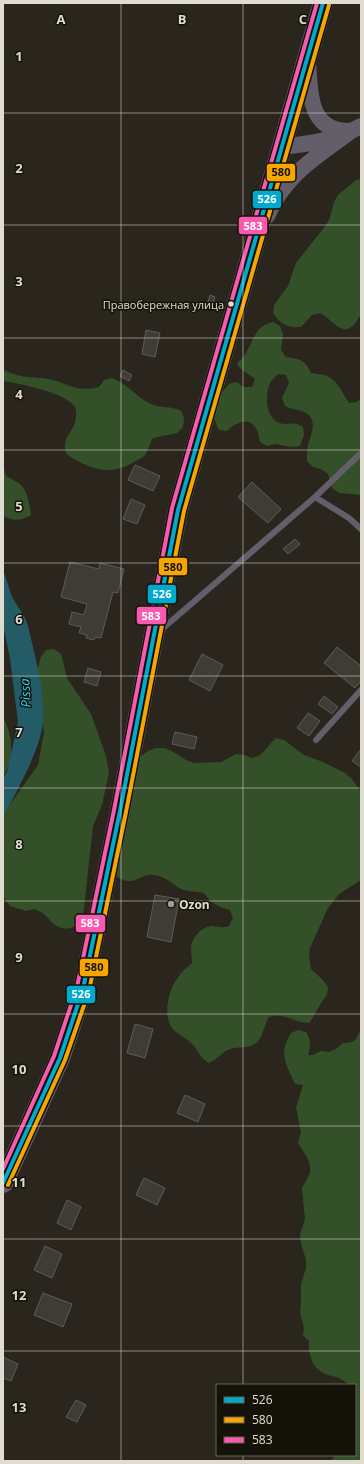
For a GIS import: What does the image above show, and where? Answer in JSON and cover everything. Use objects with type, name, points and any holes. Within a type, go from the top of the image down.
[{"type":"main road","points":[[3,1183],[60,1058],[83,989],[120,811],[178,510],[255,236],[323,3]]},
{"type":"street","points":[[307,57],[311,98],[315,113],[322,123],[332,129],[356,129]]},
{"type":"street","points":[[281,147],[328,140],[356,129]]},
{"type":"street","points":[[255,236],[282,190],[296,174],[310,161],[356,129]]},
{"type":"lane","points":[[154,636],[315,498],[361,453]]},
{"type":"lane","points":[[315,498],[349,518],[361,529]]},
{"type":"lane","points":[[316,740],[361,690]]},
{"type":"green space","points":[[361,179],[361,317],[359,317],[354,325],[344,329],[335,325],[320,313],[312,315],[301,327],[292,327],[282,323],[273,313],[274,305],[288,286],[296,263],[326,225],[338,195],[356,180]]},
{"type":"green space","points":[[273,322],[280,326],[283,334],[281,350],[286,357],[301,360],[309,368],[311,373],[325,375],[331,378],[340,388],[349,403],[357,402],[361,399],[361,454],[355,458],[361,459],[361,495],[339,493],[332,488],[328,474],[321,469],[313,467],[307,461],[308,447],[313,424],[310,416],[306,413],[285,406],[282,398],[289,383],[286,375],[278,374],[270,383],[267,396],[268,407],[271,416],[279,423],[293,423],[303,427],[304,435],[300,446],[292,447],[275,444],[267,446],[260,442],[256,428],[249,422],[241,422],[227,431],[219,430],[216,424],[215,412],[221,394],[229,384],[237,382],[243,387],[252,387],[255,379],[243,371],[237,364],[245,355],[256,333],[262,326]]},
{"type":"green space","points":[[3,369],[20,376],[48,379],[72,387],[84,389],[99,387],[104,380],[112,378],[151,404],[181,411],[184,418],[183,427],[177,433],[153,438],[144,456],[125,467],[108,470],[91,467],[66,454],[66,440],[75,423],[75,407],[70,402],[53,393],[30,386],[3,381]]},
{"type":"green space","points":[[3,463],[6,476],[23,487],[27,495],[31,515],[21,519],[11,519],[3,516]]},
{"type":"green space","points":[[54,649],[61,654],[67,678],[91,714],[106,756],[109,773],[102,805],[93,826],[83,917],[81,921],[72,928],[65,929],[55,925],[44,914],[34,909],[26,911],[10,906],[3,896],[3,814],[38,765],[44,732],[36,674],[41,657],[46,650]]},
{"type":"green space","points":[[3,717],[11,739],[11,755],[7,770],[3,777]]},
{"type":"green space","points":[[276,738],[284,740],[304,755],[323,762],[345,773],[352,779],[361,792],[361,880],[339,894],[328,908],[310,948],[309,956],[311,969],[328,987],[327,995],[309,1023],[280,1016],[269,1017],[260,1038],[256,1043],[249,1046],[230,1049],[209,1063],[191,1043],[172,1028],[167,1016],[168,1001],[175,981],[192,963],[191,947],[199,932],[209,926],[229,926],[233,918],[230,910],[215,904],[204,893],[179,888],[161,877],[149,875],[136,880],[127,881],[116,876],[137,763],[141,756],[156,748],[164,748],[172,751],[194,763],[221,762],[236,754],[252,758],[260,755]]},
{"type":"green space","points":[[361,1029],[361,1461],[331,1461],[334,1456],[356,1456],[356,1384],[348,1384],[341,1379],[320,1371],[314,1365],[311,1358],[309,1341],[303,1335],[304,1328],[300,1312],[301,1284],[306,1268],[306,1260],[300,1235],[305,1219],[302,1188],[310,1173],[310,1165],[298,1143],[301,1132],[296,1108],[303,1085],[295,1084],[286,1064],[284,1053],[291,1033],[298,1030],[306,1032],[309,1038],[310,1049],[308,1055],[313,1055],[321,1051],[329,1052],[336,1049],[343,1043],[351,1042],[357,1038]]},
{"type":"water","name":"Pissa","points":[[3,569],[12,597],[25,618],[28,626],[39,674],[43,700],[43,723],[33,758],[3,816],[3,778],[7,772],[18,722],[10,658],[3,625]]},
{"type":"building","points":[[210,295],[215,297],[212,307],[207,305]]},
{"type":"building","points":[[146,330],[160,333],[155,357],[142,354]]},
{"type":"building","points":[[123,370],[132,375],[129,381],[120,376]]},
{"type":"building","points":[[135,465],[160,476],[153,491],[128,480]]},
{"type":"building","points":[[252,482],[281,509],[268,523],[238,497]]},
{"type":"building","points":[[131,499],[145,505],[137,524],[123,519]]},
{"type":"building","points":[[295,539],[300,544],[288,554],[283,549]]},
{"type":"building","points":[[70,562],[99,569],[100,563],[124,569],[118,593],[113,592],[101,638],[95,637],[94,640],[86,638],[87,635],[79,633],[81,627],[69,624],[72,612],[84,615],[87,604],[61,597]]},
{"type":"building","points":[[337,647],[361,666],[361,681],[355,688],[324,663]]},
{"type":"building","points":[[202,654],[223,665],[210,691],[189,680]]},
{"type":"building","points":[[88,668],[101,672],[97,686],[84,682]]},
{"type":"building","points":[[324,696],[338,707],[332,714],[318,704]]},
{"type":"building","points":[[308,713],[320,721],[309,736],[297,728]]},
{"type":"building","points":[[175,732],[197,737],[194,749],[172,744]]},
{"type":"building","points":[[361,749],[361,767],[352,761]]},
{"type":"building","points":[[155,895],[179,899],[171,942],[147,937]]},
{"type":"building","points":[[135,1024],[153,1029],[145,1058],[127,1053]]},
{"type":"building","points":[[185,1095],[205,1104],[198,1122],[177,1113]]},
{"type":"building","points":[[144,1178],[165,1188],[157,1205],[136,1195]]},
{"type":"building","points":[[67,1200],[81,1207],[71,1230],[57,1223]]},
{"type":"building","points":[[45,1246],[62,1254],[52,1278],[34,1270]]},
{"type":"building","points":[[43,1293],[72,1304],[63,1327],[34,1315]]},
{"type":"building","points":[[3,1357],[18,1364],[11,1381],[3,1378]]},
{"type":"building","points":[[76,1400],[86,1405],[77,1422],[66,1417]]},
{"type":"transit line","name":"583","points":[[3,1169],[54,1056],[77,987],[114,810],[172,508],[317,3]]},
{"type":"transit line","name":"526","points":[[3,1183],[60,1058],[83,989],[120,811],[178,510],[323,3]]},
{"type":"transit line","name":"580","points":[[8,1185],[65,1060],[89,991],[126,812],[184,511],[329,5]]},
{"type":"place","name":"Правобережная улица","points":[[231,304]]},
{"type":"place","name":"Ozon","points":[[171,904]]}]
